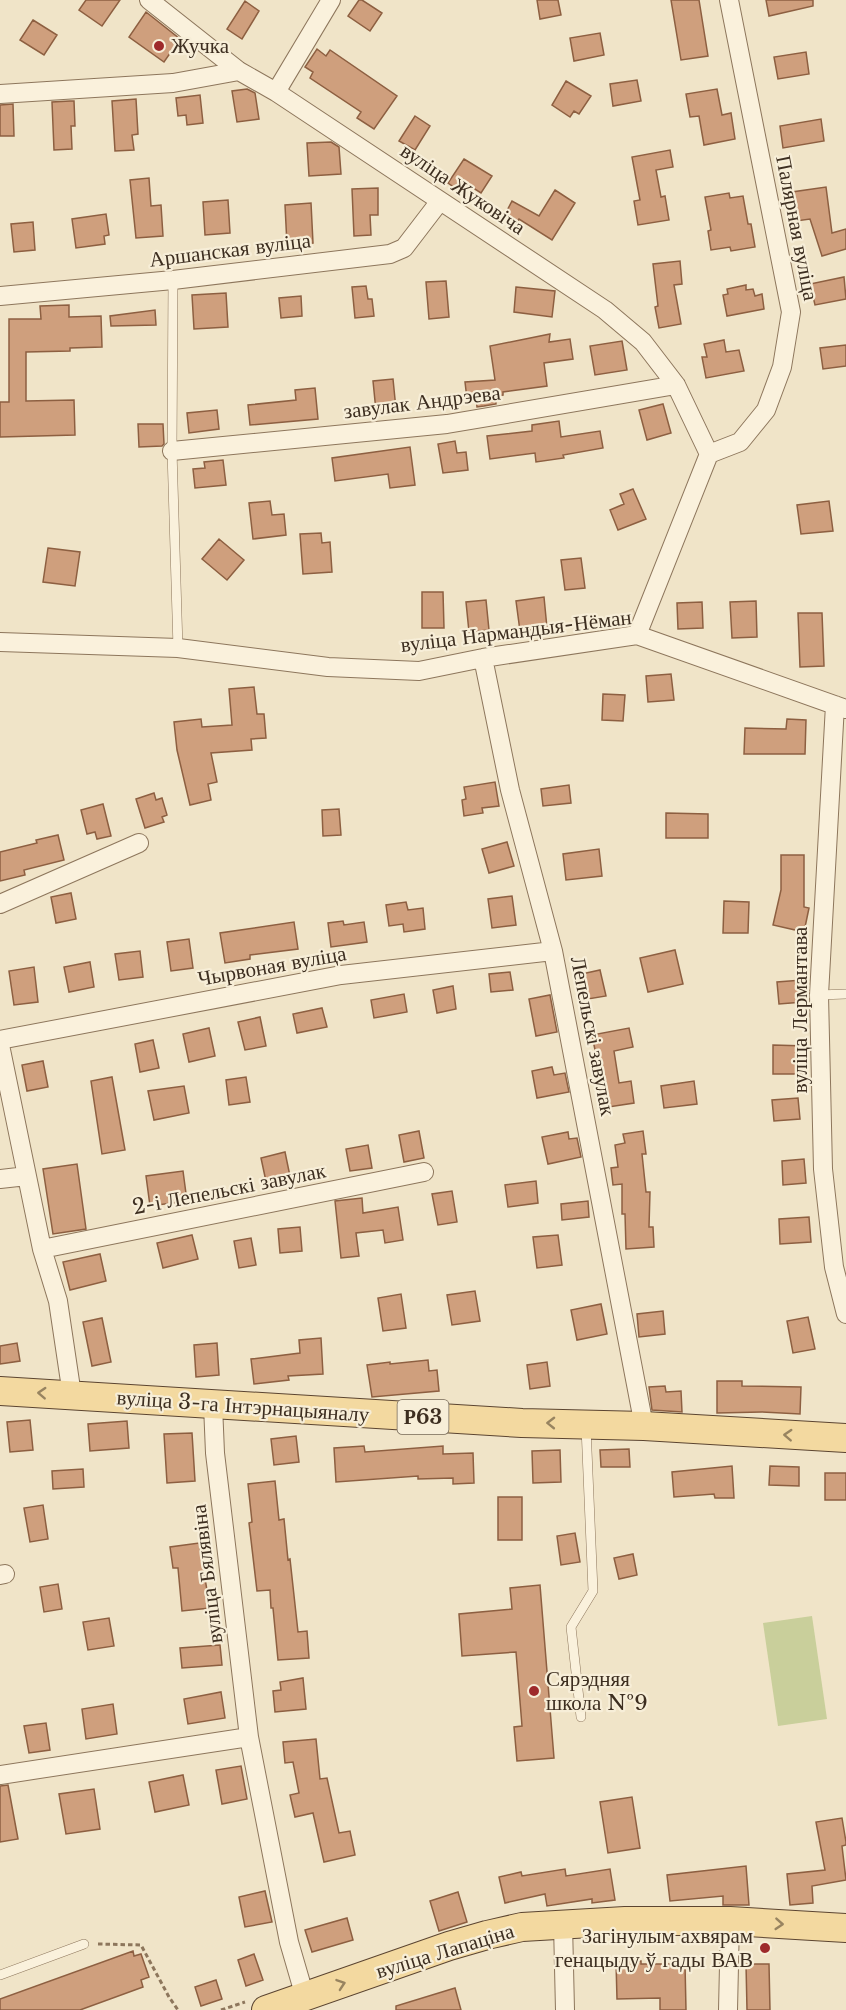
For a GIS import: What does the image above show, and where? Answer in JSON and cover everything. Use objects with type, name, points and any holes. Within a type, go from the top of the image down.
[{"type":"main road","name":"вуліца 3-га Інтэрнацыяналу","points":[[0,1391],[522,1423],[644,1426],[846,1438]]},
{"type":"main road","name":"вуліца Лапаціна","points":[[266,2010],[487,1935],[522,1927],[625,1921],[730,1921],[846,1928]]},
{"type":"street","name":"вуліца Жуковіча","points":[[149,0],[239,71],[276,92],[605,310],[643,342],[676,385],[709,454]]},
{"type":"street","points":[[276,92],[331,0]]},
{"type":"street","name":"Палярная вуліца","points":[[709,454],[740,442],[765,410],[782,367],[791,312],[729,0]]},
{"type":"street","points":[[0,94],[173,83],[239,71]]},
{"type":"street","name":"Аршанская вуліца","points":[[0,296],[173,280],[390,254],[404,248],[440,201]]},
{"type":"street","name":"завулак Андрэева","points":[[172,451],[447,424],[676,385]]},
{"type":"street","points":[[637,635],[709,454]]},
{"type":"street","name":"вуліца Нармандыя-Нёман","points":[[0,642],[178,648],[328,667],[419,671],[483,658],[637,635],[840,707]]},
{"type":"street","name":"Лепельскі завулак","points":[[483,658],[510,790],[553,951],[644,1426]]},
{"type":"street","name":"вуліца Лермантава","points":[[840,707],[819,995],[823,1168],[846,1314]]},
{"type":"street","points":[[0,904],[139,843]]},
{"type":"street","name":"Чырвоная вуліца","points":[[0,1040],[341,975],[553,951]]},
{"type":"street","points":[[0,1045],[42,1249],[58,1301],[72,1395]]},
{"type":"street","name":"2-і Лепельскі завулак","points":[[42,1249],[424,1172]]},
{"type":"street","points":[[0,1179],[27,1176]]},
{"type":"street","name":"вуліца Бялявіна","points":[[213,1405],[215,1453],[249,1737],[289,1942],[305,1997]]},
{"type":"street","points":[[0,1775],[249,1737]]},
{"type":"street","points":[[728,2010],[730,1921]]},
{"type":"street","points":[[563,1924],[565,2010]]},
{"type":"lane","points":[[173,280],[172,451],[178,648]]},
{"type":"lane","points":[[819,995],[846,994]]},
{"type":"lane","points":[[581,1717],[571,1627],[592,1591],[586,1424]]},
{"type":"lane","points":[[0,1975],[84,1944]]},
{"type":"path","points":[[84,1944],[141,1945],[178,2010]]},
{"type":"green space","points":[[812,1616],[827,1719],[778,1726],[763,1623]]},
{"type":"building","points":[[86,0],[120,0],[102,26],[79,10]]},
{"type":"building","points":[[359,0],[382,13],[370,31],[348,16]]},
{"type":"building","points":[[537,0],[558,0],[561,15],[540,19]]},
{"type":"building","points":[[671,0],[699,0],[708,56],[681,60]]},
{"type":"building","points":[[766,0],[813,0],[813,6],[769,16]]},
{"type":"building","points":[[245,1],[259,11],[242,39],[227,29]]},
{"type":"building","points":[[146,12],[180,39],[164,62],[129,37]]},
{"type":"building","points":[[33,20],[57,35],[44,55],[20,40]]},
{"type":"building","points":[[600,33],[604,55],[574,61],[570,38]]},
{"type":"building","points":[[317,49],[326,56],[330,50],[397,96],[374,129],[357,118],[361,112],[310,78],[313,72],[305,67]]},
{"type":"building","points":[[806,52],[809,74],[778,79],[774,57]]},
{"type":"building","points":[[637,80],[641,101],[613,106],[610,84]]},
{"type":"building","points":[[566,81],[591,96],[579,114],[574,111],[570,117],[552,105]]},
{"type":"building","points":[[247,89],[255,93],[259,119],[237,122],[232,91]]},
{"type":"building","points":[[717,89],[722,115],[731,113],[735,139],[704,145],[699,116],[690,117],[686,94]]},
{"type":"building","points":[[200,95],[203,123],[187,125],[186,115],[178,116],[176,98]]},
{"type":"building","points":[[136,99],[138,134],[132,135],[134,150],[115,151],[112,101]]},
{"type":"building","points":[[74,101],[75,126],[71,126],[72,149],[54,150],[52,102]]},
{"type":"building","points":[[13,104],[14,136],[0,136],[0,105]]},
{"type":"building","points":[[415,116],[430,126],[415,150],[399,141]]},
{"type":"building","points":[[821,119],[824,141],[783,148],[780,126]]},
{"type":"building","points":[[331,142],[339,147],[341,174],[309,176],[307,143]]},
{"type":"building","points":[[670,150],[673,167],[656,170],[661,197],[665,196],[669,220],[638,225],[634,201],[640,200],[632,157]]},
{"type":"building","points":[[464,159],[492,176],[481,193],[467,184],[461,192],[448,183]]},
{"type":"building","points":[[149,178],[151,206],[161,205],[163,236],[136,238],[130,180]]},
{"type":"building","points":[[826,187],[832,233],[846,229],[846,249],[822,256],[810,219],[796,221],[792,192]]},
{"type":"building","points":[[378,188],[378,215],[370,215],[371,235],[354,236],[352,189]]},
{"type":"building","points":[[555,190],[575,203],[552,240],[519,219],[515,225],[503,218],[512,201],[539,216]]},
{"type":"building","points":[[729,193],[730,198],[743,196],[755,247],[731,251],[730,247],[711,250],[708,231],[711,230],[705,197]]},
{"type":"building","points":[[228,200],[230,233],[205,235],[203,202]]},
{"type":"building","points":[[311,203],[313,243],[287,245],[285,205]]},
{"type":"building","points":[[106,214],[109,235],[104,236],[105,244],[76,248],[72,219]]},
{"type":"building","points":[[33,222],[35,250],[14,252],[11,224]]},
{"type":"building","points":[[680,261],[682,284],[674,285],[681,324],[659,328],[655,307],[658,306],[653,264]]},
{"type":"building","points":[[844,277],[846,299],[815,305],[810,284]]},
{"type":"building","points":[[446,281],[449,317],[429,319],[426,282]]},
{"type":"building","points":[[746,285],[746,290],[753,289],[755,296],[762,294],[764,309],[727,316],[723,295],[728,294],[727,289]]},
{"type":"building","points":[[366,286],[368,299],[372,299],[374,316],[355,318],[352,287]]},
{"type":"building","points":[[516,287],[555,291],[552,317],[514,312]]},
{"type":"building","points":[[226,293],[228,327],[194,329],[192,295]]},
{"type":"building","points":[[301,296],[302,316],[281,318],[279,298]]},
{"type":"building","points":[[69,305],[69,317],[101,316],[102,347],[70,348],[70,351],[26,352],[26,401],[74,400],[75,435],[0,437],[0,402],[9,402],[9,319],[41,319],[40,306]]},
{"type":"building","points":[[155,310],[156,325],[111,326],[110,316]]},
{"type":"building","points":[[550,334],[549,342],[570,339],[573,359],[544,363],[547,386],[503,392],[503,395],[495,396],[496,404],[484,406],[477,407],[476,398],[467,399],[465,382],[495,380],[490,346]]},
{"type":"building","points":[[724,340],[726,352],[739,350],[744,371],[706,378],[702,357],[707,357],[704,344]]},
{"type":"building","points":[[622,341],[627,370],[595,375],[590,346]]},
{"type":"building","points":[[846,345],[846,366],[823,369],[820,348]]},
{"type":"building","points":[[393,379],[396,409],[376,411],[373,381]]},
{"type":"building","points":[[315,388],[318,419],[250,425],[248,405],[296,400],[295,390]]},
{"type":"building","points":[[663,404],[671,433],[647,440],[639,410]]},
{"type":"building","points":[[217,410],[219,429],[189,433],[187,413]]},
{"type":"building","points":[[559,421],[561,437],[600,431],[603,448],[563,455],[564,458],[536,462],[535,453],[490,459],[487,436],[532,431],[532,425]]},
{"type":"building","points":[[138,424],[163,424],[164,444],[139,447]]},
{"type":"building","points":[[455,441],[457,453],[466,452],[468,470],[443,473],[438,444]]},
{"type":"building","points":[[410,447],[415,485],[390,488],[388,474],[335,481],[332,458]]},
{"type":"building","points":[[223,460],[226,485],[195,488],[193,469],[205,468],[204,462]]},
{"type":"building","points":[[633,489],[646,519],[618,530],[610,510],[624,504],[620,494]]},
{"type":"building","points":[[270,501],[272,515],[284,514],[286,535],[253,539],[249,503]]},
{"type":"building","points":[[829,501],[833,531],[801,534],[797,505]]},
{"type":"building","points":[[321,533],[322,543],[330,542],[332,572],[303,574],[300,534]]},
{"type":"building","points":[[219,539],[244,560],[227,580],[202,559]]},
{"type":"building","points":[[48,548],[80,552],[75,586],[43,582]]},
{"type":"building","points":[[581,558],[585,588],[565,590],[561,560]]},
{"type":"building","points":[[422,592],[443,592],[444,628],[422,628]]},
{"type":"building","points":[[544,597],[547,628],[520,631],[516,601]]},
{"type":"building","points":[[486,600],[489,630],[469,632],[466,602]]},
{"type":"building","points":[[756,601],[757,637],[732,638],[730,602]]},
{"type":"building","points":[[702,602],[703,628],[678,629],[677,603]]},
{"type":"building","points":[[798,613],[822,613],[824,666],[800,667]]},
{"type":"building","points":[[671,674],[674,700],[648,702],[646,676]]},
{"type":"building","points":[[254,687],[257,714],[264,714],[266,738],[251,739],[252,750],[211,753],[217,782],[208,784],[211,800],[190,805],[177,750],[174,722],[201,719],[202,727],[232,725],[229,689]]},
{"type":"building","points":[[603,694],[625,695],[623,721],[602,720]]},
{"type":"building","points":[[787,719],[806,720],[805,754],[744,754],[745,728],[786,729]]},
{"type":"building","points":[[495,782],[499,806],[482,808],[483,813],[464,816],[462,800],[466,799],[464,787]]},
{"type":"building","points":[[569,785],[571,803],[543,806],[541,789]]},
{"type":"building","points":[[154,793],[156,800],[162,798],[167,815],[162,817],[164,822],[145,828],[136,799]]},
{"type":"building","points":[[103,804],[111,836],[97,839],[95,832],[87,834],[81,810]]},
{"type":"building","points":[[339,809],[341,835],[323,836],[322,810]]},
{"type":"building","points":[[666,813],[708,814],[708,838],[666,838]]},
{"type":"building","points":[[58,835],[64,860],[24,870],[25,875],[0,881],[0,852]]},
{"type":"building","points":[[507,842],[514,866],[489,873],[482,849]]},
{"type":"building","points":[[599,849],[602,876],[566,880],[563,854]]},
{"type":"building","points":[[781,855],[804,855],[804,907],[809,908],[804,932],[773,925],[781,890]]},
{"type":"building","points":[[71,893],[76,919],[56,923],[51,897]]},
{"type":"building","points":[[512,896],[516,925],[492,928],[488,899]]},
{"type":"building","points":[[724,901],[749,902],[748,933],[723,933]]},
{"type":"building","points":[[406,902],[408,910],[423,908],[425,929],[404,932],[403,924],[389,926],[386,905]]},
{"type":"building","points":[[343,921],[344,925],[364,922],[367,942],[331,947],[328,923]]},
{"type":"building","points":[[294,922],[298,949],[250,955],[250,959],[225,963],[220,933]]},
{"type":"building","points":[[189,939],[193,968],[171,971],[167,942]]},
{"type":"building","points":[[675,950],[683,984],[648,992],[640,958]]},
{"type":"building","points":[[140,951],[143,977],[119,980],[115,954]]},
{"type":"building","points":[[90,962],[94,987],[69,992],[64,967]]},
{"type":"building","points":[[34,967],[38,1002],[14,1005],[9,971]]},
{"type":"building","points":[[600,970],[606,996],[582,1000],[577,975]]},
{"type":"building","points":[[510,972],[513,990],[491,992],[489,974]]},
{"type":"building","points":[[802,980],[803,1002],[779,1004],[777,982]]},
{"type":"building","points":[[453,986],[456,1009],[437,1013],[433,990]]},
{"type":"building","points":[[404,994],[407,1012],[374,1018],[371,1000]]},
{"type":"building","points":[[550,995],[557,1032],[536,1036],[529,999]]},
{"type":"building","points":[[322,1008],[327,1027],[297,1033],[293,1014]]},
{"type":"building","points":[[260,1017],[266,1046],[245,1050],[238,1022]]},
{"type":"building","points":[[209,1028],[215,1056],[189,1062],[183,1034]]},
{"type":"building","points":[[629,1028],[633,1047],[614,1051],[619,1083],[631,1081],[634,1103],[602,1108],[598,1085],[603,1084],[592,1035]]},
{"type":"building","points":[[153,1040],[159,1068],[140,1072],[135,1044]]},
{"type":"building","points":[[773,1045],[806,1046],[805,1074],[773,1074]]},
{"type":"building","points":[[43,1061],[48,1087],[27,1091],[22,1065]]},
{"type":"building","points":[[552,1067],[554,1075],[565,1073],[569,1092],[537,1098],[532,1071]]},
{"type":"building","points":[[112,1077],[125,1150],[102,1154],[91,1081]]},
{"type":"building","points":[[246,1077],[250,1102],[229,1105],[226,1080]]},
{"type":"building","points":[[694,1081],[697,1104],[664,1108],[661,1086]]},
{"type":"building","points":[[184,1086],[189,1113],[154,1120],[148,1091]]},
{"type":"building","points":[[798,1098],[800,1119],[774,1121],[772,1100]]},
{"type":"building","points":[[419,1131],[424,1158],[404,1162],[399,1135]]},
{"type":"building","points":[[643,1131],[646,1154],[642,1154],[646,1192],[650,1192],[649,1227],[653,1227],[654,1247],[626,1249],[625,1214],[622,1214],[622,1184],[613,1185],[611,1168],[618,1167],[615,1145],[625,1143],[623,1134]]},
{"type":"building","points":[[568,1132],[569,1139],[577,1138],[581,1157],[548,1164],[542,1137]]},
{"type":"building","points":[[368,1145],[372,1168],[350,1171],[346,1149]]},
{"type":"building","points":[[285,1152],[291,1181],[267,1186],[261,1158]]},
{"type":"building","points":[[804,1159],[806,1183],[783,1185],[782,1161]]},
{"type":"building","points":[[77,1164],[86,1229],[53,1234],[43,1169]]},
{"type":"building","points":[[183,1171],[187,1201],[150,1206],[146,1176]]},
{"type":"building","points":[[536,1181],[538,1203],[508,1207],[505,1185]]},
{"type":"building","points":[[452,1191],[457,1222],[438,1225],[432,1194]]},
{"type":"building","points":[[362,1198],[363,1213],[398,1207],[403,1240],[385,1243],[383,1230],[356,1233],[359,1256],[341,1258],[335,1201]]},
{"type":"building","points":[[588,1201],[589,1217],[562,1220],[561,1204]]},
{"type":"building","points":[[809,1217],[811,1242],[780,1244],[779,1219]]},
{"type":"building","points":[[300,1227],[302,1251],[280,1253],[278,1229]]},
{"type":"building","points":[[192,1235],[198,1259],[163,1268],[157,1243]]},
{"type":"building","points":[[558,1235],[562,1265],[537,1268],[533,1237]]},
{"type":"building","points":[[251,1238],[256,1265],[239,1268],[234,1241]]},
{"type":"building","points":[[100,1254],[106,1281],[70,1290],[63,1262]]},
{"type":"building","points":[[475,1291],[480,1321],[452,1325],[447,1295]]},
{"type":"building","points":[[401,1294],[406,1328],[383,1331],[378,1298]]},
{"type":"building","points":[[601,1304],[607,1334],[577,1340],[571,1310]]},
{"type":"building","points":[[663,1311],[665,1334],[639,1337],[637,1314]]},
{"type":"building","points":[[808,1317],[815,1349],[793,1353],[787,1321]]},
{"type":"building","points":[[102,1318],[111,1362],[92,1366],[83,1322]]},
{"type":"building","points":[[321,1338],[323,1374],[288,1376],[289,1380],[254,1384],[251,1359],[300,1353],[299,1340]]},
{"type":"building","points":[[17,1343],[20,1361],[0,1364],[0,1346]]},
{"type":"building","points":[[217,1343],[219,1375],[196,1377],[194,1345]]},
{"type":"building","points":[[428,1360],[429,1371],[437,1370],[439,1391],[372,1397],[367,1365]]},
{"type":"building","points":[[547,1362],[550,1386],[530,1389],[527,1365]]},
{"type":"building","points":[[717,1381],[742,1381],[742,1386],[801,1387],[800,1414],[717,1413]]},
{"type":"building","points":[[665,1386],[666,1392],[681,1391],[682,1412],[652,1410],[649,1387]]},
{"type":"building","points":[[30,1420],[33,1450],[10,1452],[7,1422]]},
{"type":"building","points":[[127,1421],[129,1448],[90,1451],[88,1424]]},
{"type":"building","points":[[192,1433],[195,1481],[167,1483],[164,1434]]},
{"type":"building","points":[[296,1436],[299,1462],[274,1465],[271,1439]]},
{"type":"building","points":[[364,1446],[365,1452],[443,1446],[443,1454],[473,1453],[474,1483],[453,1484],[453,1478],[418,1479],[418,1476],[336,1482],[334,1448]]},
{"type":"building","points":[[629,1449],[630,1467],[601,1467],[600,1450]]},
{"type":"building","points":[[560,1450],[561,1482],[533,1483],[532,1451]]},
{"type":"building","points":[[732,1466],[734,1498],[715,1498],[714,1494],[674,1497],[672,1472]]},
{"type":"building","points":[[770,1466],[799,1467],[799,1486],[769,1485]]},
{"type":"building","points":[[83,1469],[84,1487],[53,1489],[52,1471]]},
{"type":"building","points":[[825,1473],[846,1473],[846,1500],[825,1500]]},
{"type":"building","points":[[275,1481],[279,1520],[284,1519],[298,1632],[307,1631],[309,1658],[278,1660],[270,1590],[257,1591],[249,1523],[252,1522],[248,1484]]},
{"type":"building","points":[[498,1497],[522,1497],[522,1540],[498,1540]]},
{"type":"building","points":[[43,1505],[48,1539],[30,1542],[24,1508]]},
{"type":"building","points":[[575,1533],[580,1562],[561,1565],[557,1536]]},
{"type":"building","points":[[199,1543],[210,1608],[182,1611],[178,1568],[173,1568],[170,1547]]},
{"type":"building","points":[[633,1554],[637,1575],[619,1579],[614,1558]]},
{"type":"building","points":[[58,1584],[62,1609],[44,1612],[40,1587]]},
{"type":"building","name":"Сярэдняя школа №9","points":[[540,1585],[554,1758],[517,1761],[514,1727],[522,1726],[516,1652],[462,1656],[459,1614],[512,1609],[510,1588]]},
{"type":"building","points":[[109,1618],[114,1646],[88,1650],[83,1622]]},
{"type":"building","points":[[220,1645],[222,1665],[182,1668],[180,1648]]},
{"type":"building","points":[[303,1678],[306,1709],[275,1712],[273,1691],[281,1690],[280,1682]]},
{"type":"building","points":[[221,1692],[225,1718],[188,1724],[184,1699]]},
{"type":"building","points":[[113,1704],[117,1734],[86,1739],[82,1709]]},
{"type":"building","points":[[46,1723],[50,1750],[29,1753],[24,1726]]},
{"type":"building","points":[[316,1739],[320,1779],[327,1778],[339,1833],[350,1831],[355,1855],[324,1862],[313,1813],[295,1817],[290,1795],[299,1793],[293,1762],[285,1763],[283,1742]]},
{"type":"building","points":[[241,1766],[247,1799],[222,1804],[216,1770]]},
{"type":"building","points":[[183,1775],[189,1805],[155,1812],[149,1782]]},
{"type":"building","points":[[8,1785],[18,1839],[0,1842],[0,1786]]},
{"type":"building","points":[[94,1789],[100,1829],[66,1834],[59,1794]]},
{"type":"building","points":[[632,1797],[640,1848],[608,1853],[600,1802]]},
{"type":"building","points":[[842,1818],[846,1842],[846,1845],[842,1846],[846,1880],[812,1886],[813,1903],[790,1905],[787,1874],[825,1870],[816,1822]]},
{"type":"building","points":[[746,1866],[749,1905],[723,1905],[723,1896],[670,1901],[667,1875]]},
{"type":"building","points":[[565,1869],[566,1876],[610,1869],[615,1900],[592,1903],[592,1899],[547,1906],[545,1894],[505,1903],[499,1877],[521,1872],[522,1876]]},
{"type":"building","points":[[265,1891],[272,1922],[245,1927],[239,1897]]},
{"type":"building","points":[[458,1892],[467,1922],[439,1931],[430,1901]]},
{"type":"building","points":[[347,1918],[353,1940],[312,1952],[305,1930]]},
{"type":"building","points":[[133,1951],[134,1956],[141,1954],[149,1977],[141,1980],[143,1987],[80,2010],[0,2010],[0,1999]]},
{"type":"building","points":[[254,1954],[263,1980],[246,1986],[238,1960]]},
{"type":"building","points":[[641,1961],[641,1964],[685,1964],[686,2010],[660,2010],[660,1998],[617,1999],[616,1962]]},
{"type":"building","points":[[746,1964],[769,1964],[770,2010],[747,2010]]},
{"type":"building","points":[[216,1980],[222,1999],[201,2006],[195,1987]]},
{"type":"building","points":[[455,1988],[461,2010],[396,2010],[396,2006]]},
{"type":"place","name":"Жучка","points":[[159,46]]},
{"type":"place","name":"Сярэдняя школа №9","points":[[534,1691]]},
{"type":"place","name":"Загінулым ахвярам генацыду ў гады ВАВ","points":[[765,1948]]}]
